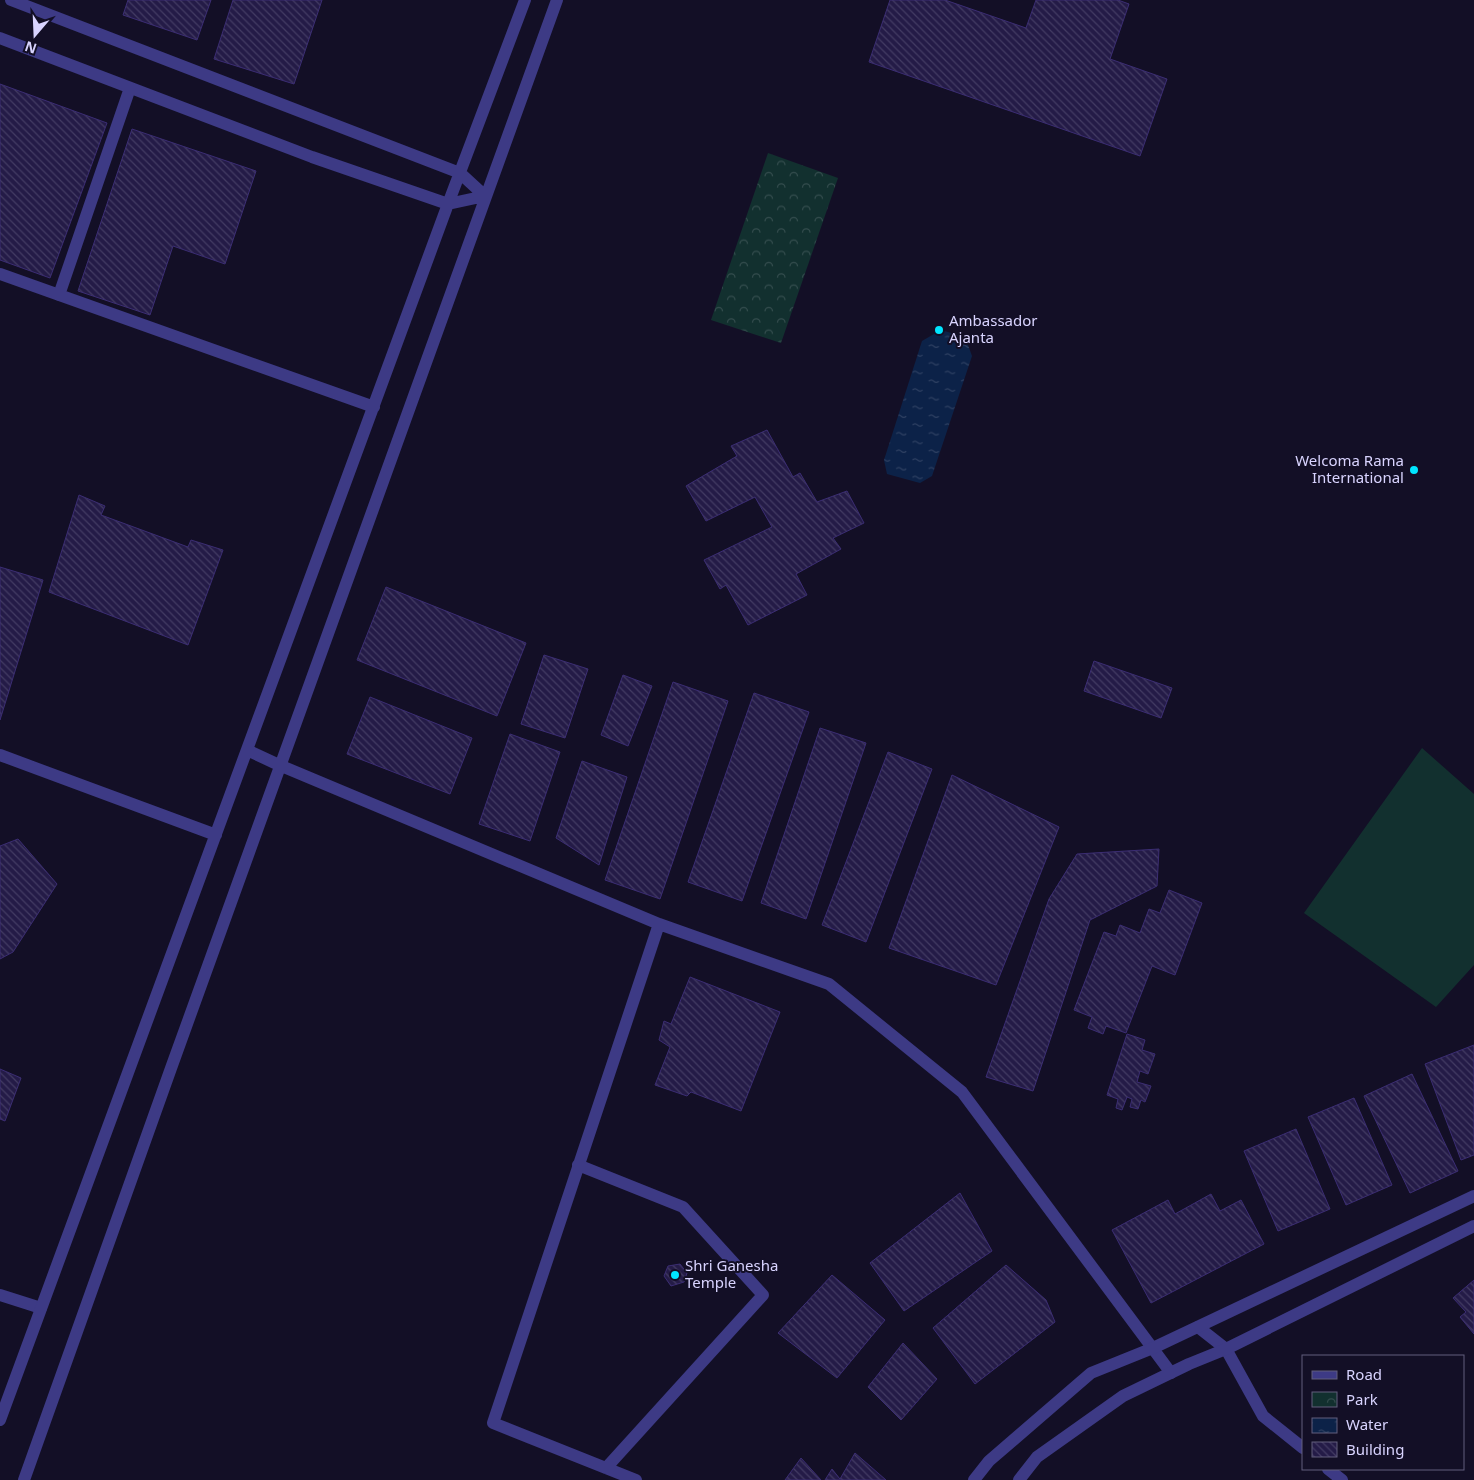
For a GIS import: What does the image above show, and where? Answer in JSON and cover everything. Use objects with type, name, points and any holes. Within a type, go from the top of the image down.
[{"type":"street","points":[[10,0],[460,173],[486,196]]},
{"type":"street","points":[[0,1420],[525,0]]},
{"type":"street","points":[[24,1480],[279,765],[557,0]]},
{"type":"street","points":[[0,38],[312,157],[448,204],[486,196]]},
{"type":"street","points":[[59,295],[130,88]]},
{"type":"street","points":[[0,274],[374,407]]},
{"type":"street","points":[[247,750],[659,924],[829,984],[962,1092],[1172,1373]]},
{"type":"street","points":[[0,756],[216,835]]},
{"type":"street","points":[[636,1480],[493,1423],[659,924]]},
{"type":"street","points":[[578,1166],[683,1208],[763,1295],[606,1468]]},
{"type":"street","points":[[974,1480],[989,1461],[1092,1373],[1153,1348],[1474,1196]]},
{"type":"street","points":[[1018,1480],[1037,1457],[1123,1396],[1226,1349],[1474,1226]]},
{"type":"street","points":[[0,1295],[41,1308]]},
{"type":"street","points":[[1198,1327],[1226,1349],[1264,1416],[1302,1447]]},
{"type":"street","points":[[1329,1470],[1342,1480]]},
{"type":"green space","points":[[768,153],[838,178],[781,343],[711,320]]},
{"type":"green space","points":[[1422,748],[1474,794],[1474,965],[1436,1007],[1304,913]]},
{"type":"water","points":[[941,330],[965,337],[972,356],[932,476],[920,483],[887,474],[884,460],[922,341]]},
{"type":"building","points":[[128,0],[211,0],[197,40],[123,15]]},
{"type":"building","points":[[233,0],[322,0],[294,84],[214,59]]},
{"type":"building","points":[[890,0],[945,0],[1026,28],[1036,0],[1118,0],[1129,4],[1110,59],[1167,79],[1140,156],[869,62]]},
{"type":"building","points":[[0,84],[107,123],[50,278],[0,260]]},
{"type":"building","points":[[132,129],[256,171],[225,264],[173,246],[150,315],[78,291]]},
{"type":"building","points":[[767,430],[793,477],[800,473],[817,502],[847,491],[864,523],[833,538],[841,549],[796,574],[807,595],[748,625],[726,585],[720,589],[704,560],[772,527],[755,497],[706,521],[686,486],[737,456],[731,446]]},
{"type":"building","points":[[79,495],[105,506],[101,515],[188,547],[191,540],[223,550],[188,645],[49,592]]},
{"type":"building","points":[[0,567],[43,580],[0,720]]},
{"type":"building","points":[[386,587],[526,643],[497,716],[357,660]]},
{"type":"building","points":[[544,655],[588,669],[565,738],[521,724]]},
{"type":"building","points":[[1094,661],[1172,688],[1161,718],[1084,691]]},
{"type":"building","points":[[623,675],[652,686],[628,746],[601,735]]},
{"type":"building","points":[[673,682],[728,701],[660,899],[605,880]]},
{"type":"building","points":[[754,693],[809,712],[742,901],[688,882]]},
{"type":"building","points":[[370,697],[472,738],[450,794],[347,754]]},
{"type":"building","points":[[820,728],[866,743],[806,919],[761,903]]},
{"type":"building","points":[[510,734],[560,752],[530,841],[479,824]]},
{"type":"building","points":[[888,752],[932,769],[866,942],[822,925]]},
{"type":"building","points":[[582,761],[627,777],[599,865],[556,838]]},
{"type":"building","points":[[952,775],[1059,827],[996,985],[889,948]]},
{"type":"building","points":[[18,839],[57,884],[13,952],[0,959],[0,846]]},
{"type":"building","points":[[1159,849],[1157,886],[1090,920],[1033,1091],[986,1077],[1049,899],[1077,854]]},
{"type":"building","points":[[1169,890],[1202,903],[1175,975],[1152,966],[1126,1033],[1106,1026],[1103,1034],[1088,1028],[1092,1017],[1074,1010],[1104,932],[1116,936],[1120,925],[1140,933],[1149,909],[1160,913]]},
{"type":"building","points":[[690,977],[780,1012],[741,1111],[691,1092],[687,1096],[655,1085],[670,1047],[659,1040],[664,1021],[671,1024]]},
{"type":"building","points":[[1127,1034],[1145,1040],[1142,1050],[1155,1054],[1148,1074],[1140,1071],[1137,1082],[1151,1086],[1145,1102],[1141,1100],[1138,1109],[1130,1107],[1132,1099],[1127,1097],[1122,1110],[1116,1108],[1118,1099],[1107,1095]]},
{"type":"building","points":[[1474,1045],[1474,1155],[1461,1160],[1425,1064]]},
{"type":"building","points":[[0,1069],[21,1078],[5,1121],[0,1119]]},
{"type":"building","points":[[1412,1074],[1458,1171],[1410,1193],[1364,1096]]},
{"type":"building","points":[[1354,1098],[1392,1185],[1346,1205],[1308,1117]]},
{"type":"building","points":[[1296,1129],[1330,1209],[1278,1231],[1244,1151]]},
{"type":"building","points":[[960,1193],[992,1251],[904,1311],[870,1263]]},
{"type":"building","points":[[1211,1194],[1220,1211],[1241,1200],[1264,1244],[1151,1303],[1112,1230],[1168,1200],[1175,1214]]},
{"type":"building","name":"Shri Ganesha Temple","points":[[680,1264],[687,1273],[684,1282],[671,1286],[664,1276],[668,1266]]},
{"type":"building","points":[[1006,1265],[1046,1300],[1055,1322],[975,1384],[933,1328]]},
{"type":"building","points":[[832,1275],[885,1320],[837,1378],[778,1333]]},
{"type":"building","points":[[1474,1280],[1474,1334],[1460,1317],[1466,1312],[1453,1298]]},
{"type":"building","points":[[903,1343],[937,1379],[901,1420],[868,1387]]},
{"type":"building","points":[[855,1453],[886,1480],[825,1480],[832,1469],[840,1479]]},
{"type":"building","points":[[801,1458],[821,1480],[785,1480]]},
{"type":"place","name":"Ambassador Ajanta","points":[[939,330]]},
{"type":"place","name":"Welcoma Rama International","points":[[1414,470]]},
{"type":"place","name":"Shri Ganesha Temple","points":[[675,1275]]}]
